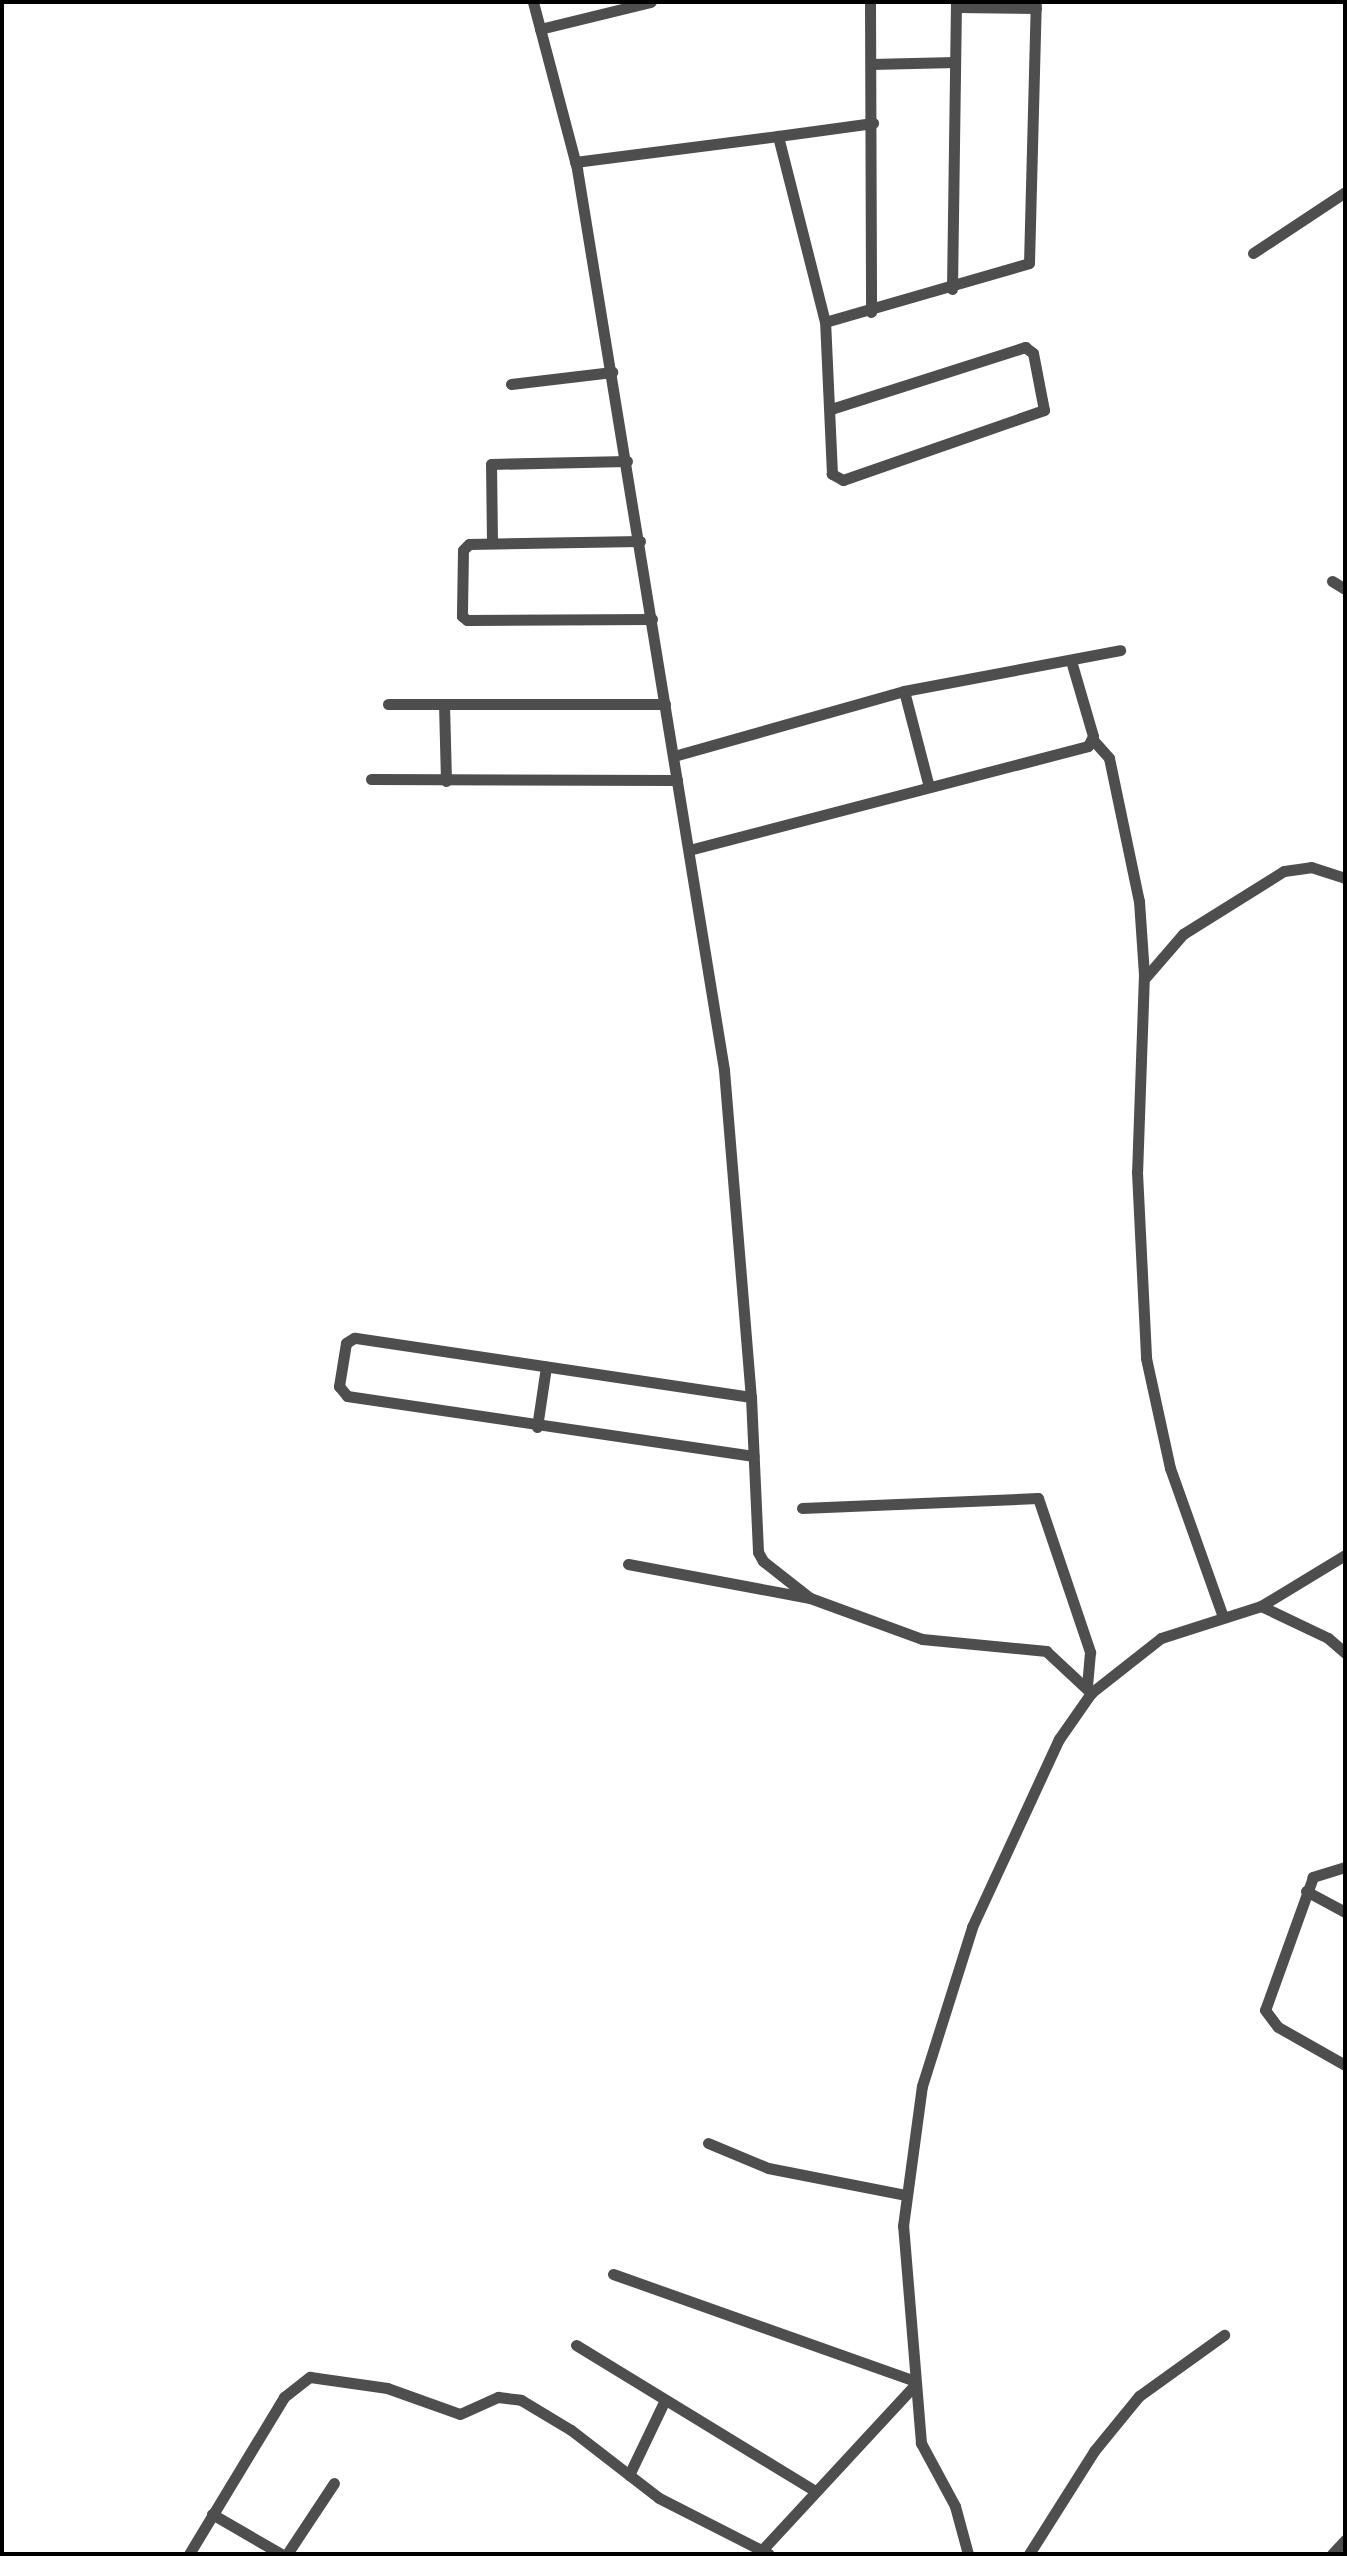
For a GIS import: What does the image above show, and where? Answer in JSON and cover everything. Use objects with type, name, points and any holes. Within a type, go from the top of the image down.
[{"type":"street","points":[[533,2],[575,162],[627,461],[724,1070],[751,1397],[759,1557],[810,1598]]},
{"type":"street","points":[[540,29],[651,2]]},
{"type":"street","points":[[870,2],[873,123],[871,312]]},
{"type":"street","points":[[825,322],[871,312],[952,289],[1024,267],[1031,259],[1036,5],[956,5],[952,289]]},
{"type":"street","points":[[871,64],[955,62]]},
{"type":"street","points":[[575,162],[873,123]]},
{"type":"street","points":[[778,136],[825,322],[832,474],[843,480],[1040,415],[1045,406],[1033,353],[1025,347],[831,409]]},
{"type":"street","points":[[1253,253],[1345,192]]},
{"type":"street","points":[[511,384],[612,372]]},
{"type":"street","points":[[492,543],[491,464],[627,461]]},
{"type":"street","points":[[640,541],[469,544],[463,550],[462,611],[467,620],[652,619]]},
{"type":"street","points":[[1332,581],[1345,589]]},
{"type":"street","points":[[674,756],[904,691],[1120,650]]},
{"type":"street","points":[[1071,661],[1093,740],[1109,758],[1139,901],[1143,982],[1137,1172],[1146,1358],[1170,1468],[1223,1617]]},
{"type":"street","points":[[904,691],[929,787]]},
{"type":"street","points":[[388,704],[665,704]]},
{"type":"street","points":[[444,704],[446,781]]},
{"type":"street","points":[[689,850],[1088,746],[1093,740]]},
{"type":"street","points":[[371,779],[677,780]]},
{"type":"street","points":[[1143,982],[1183,934],[1258,884],[1284,871],[1311,867],[1345,878]]},
{"type":"street","points":[[751,1397],[354,1338],[346,1343],[339,1386],[347,1396],[537,1427],[754,1456]]},
{"type":"street","points":[[537,1427],[546,1367]]},
{"type":"street","points":[[802,1508],[1038,1498],[1090,1652],[1089,1690]]},
{"type":"street","points":[[968,2554],[955,2506],[924,2455],[913,2383],[904,2279],[906,2195],[922,2086],[967,1941],[1046,1766],[1073,1713],[1089,1690],[1161,1638],[1261,1606],[1345,1555]]},
{"type":"street","points":[[628,1564],[810,1598],[922,1639],[1046,1651],[1089,1690]]},
{"type":"street","points":[[1261,1606],[1328,1638],[1345,1653]]},
{"type":"street","points":[[1345,1867],[1316,1874],[1306,1891],[1266,2015],[1345,2065]]},
{"type":"street","points":[[1306,1891],[1345,1912]]},
{"type":"street","points":[[708,2143],[768,2168],[906,2195]]},
{"type":"street","points":[[613,2274],[913,2383]]},
{"type":"street","points":[[1029,2554],[1089,2458],[1139,2396],[1224,2335]]},
{"type":"street","points":[[576,2345],[815,2491]]},
{"type":"street","points":[[189,2554],[284,2397],[310,2377],[387,2388],[460,2414],[509,2396],[547,2414],[685,2514],[766,2551],[815,2491],[913,2383]]},
{"type":"street","points":[[629,2475],[665,2400]]},
{"type":"street","points":[[287,2554],[334,2483]]},
{"type":"street","points":[[212,2514],[281,2554]]},
{"type":"street","points":[[1332,2554],[1345,2540]]}]
